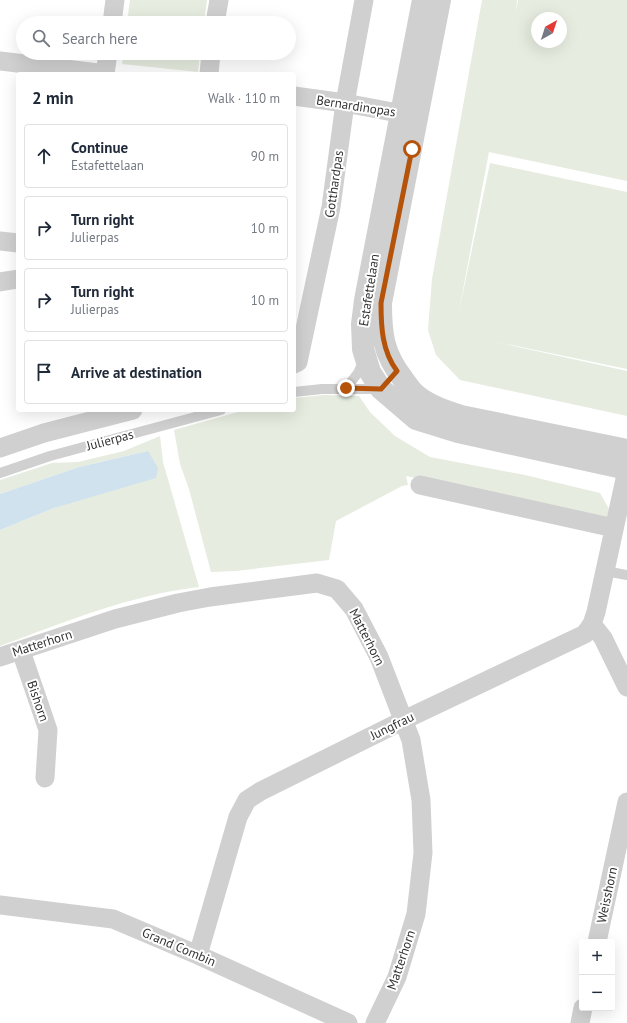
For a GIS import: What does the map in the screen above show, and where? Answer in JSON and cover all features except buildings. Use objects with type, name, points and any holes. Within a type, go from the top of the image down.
[{"type":"street","points":[[113,16],[115,0]]},
{"type":"street","points":[[216,16],[218,0]]},
{"type":"street","name":"Gotthardpas","points":[[296,363],[298,362],[332,207],[345,102],[364,0]]},
{"type":"street","name":"Estafettelaan","points":[[423,0],[409,115],[381,303],[381,323],[384,344],[393,366],[413,393],[440,409],[461,416],[627,450]]},
{"type":"street","name":"Estafettelaan","points":[[440,0],[409,115],[365,300],[362,324],[363,348],[370,372],[381,389],[416,419],[434,426],[627,470]]},
{"type":"street","points":[[105,72],[107,60]]},
{"type":"street","points":[[208,72],[210,60]]},
{"type":"street","points":[[0,62],[88,72]]},
{"type":"street","name":"Bernardinopas","points":[[296,96],[345,102],[409,115]]},
{"type":"street","points":[[0,241],[16,243]]},
{"type":"street","points":[[0,282],[16,279]]},
{"type":"street","name":"Julierpas","points":[[0,448],[44,433],[125,412]]},
{"type":"street","points":[[627,470],[596,612],[592,624],[603,638],[627,687]]},
{"type":"street","points":[[420,485],[614,528]]},
{"type":"street","name":"Matterhorn","points":[[0,657],[115,619],[178,603],[210,597],[317,583],[337,590],[354,609],[379,657],[411,740],[421,800],[423,853],[416,914],[397,977],[375,1023]]},
{"type":"street","name":"Jungfrau","points":[[198,955],[238,816],[248,800],[261,791],[404,720],[585,634],[592,624]]},
{"type":"street","name":"Bishorn","points":[[21,650],[48,730],[45,778]]},
{"type":"street","name":"Weisshorn","points":[[598,939],[627,802]]},
{"type":"street","name":"Grand Combin","points":[[0,905],[113,919],[198,955],[348,1023]]},
{"type":"street","points":[[580,1023],[582,1011]]},
{"type":"lane","points":[[346,388],[358,373],[366,358]]},
{"type":"lane","points":[[381,389],[397,371]]},
{"type":"lane","points":[[296,392],[346,388],[381,389],[413,393]]},
{"type":"lane","name":"Julierpas","points":[[0,473],[50,456],[214,412]]},
{"type":"lane","points":[[605,571],[627,575]]},
{"type":"shaded area","points":[[130,0],[207,0],[205,16],[128,16]]},
{"type":"shaded area","points":[[482,0],[517,0],[516,12],[518,0],[627,0],[627,181],[489,152],[458,316],[490,163],[627,192],[627,369],[478,338],[627,371],[627,416],[460,380],[436,355],[428,330],[432,279]]},
{"type":"shaded area","points":[[123,60],[199,60],[198,72],[122,64]]},
{"type":"shaded area","points":[[324,395],[359,396],[370,412],[395,436],[430,457],[525,475],[600,493],[609,509],[607,518],[406,476],[408,485],[402,486],[336,521],[329,560],[236,571],[211,572],[189,489],[180,464],[174,430],[238,412],[296,412],[296,398]]},
{"type":"shaded area","points":[[160,436],[163,462],[199,587],[148,596],[98,610],[0,646],[0,530],[54,508],[148,451],[79,467],[0,494],[0,480],[52,463],[78,462],[124,451]]},
{"type":"water","points":[[148,451],[158,468],[156,478],[54,508],[0,530],[0,494],[79,467]]},
{"type":"route","points":[[346,388],[381,389],[397,371],[393,366],[384,344],[381,323],[381,303],[412,149]]}]
